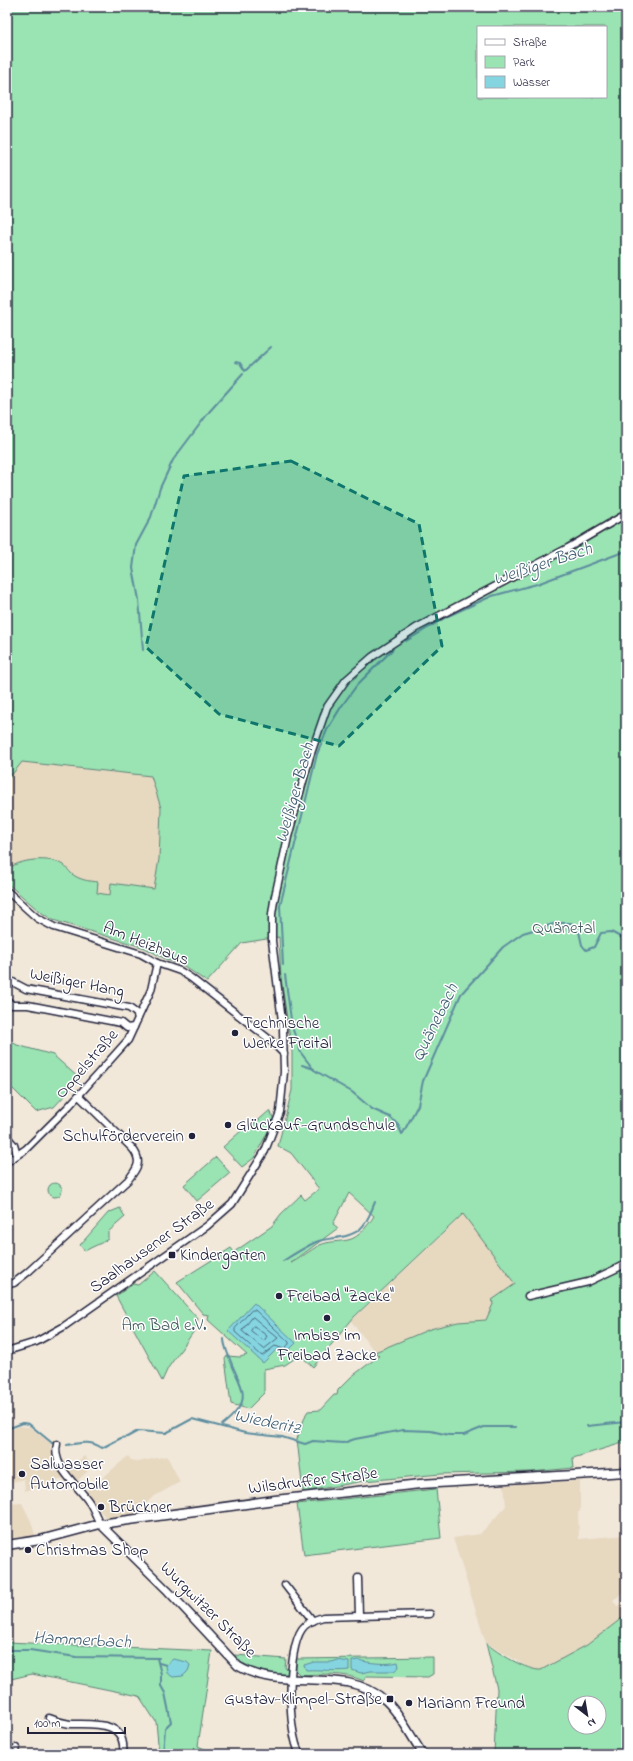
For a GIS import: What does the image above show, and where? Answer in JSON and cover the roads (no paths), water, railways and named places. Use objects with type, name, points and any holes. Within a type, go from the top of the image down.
[{"type":"main road","name":"Wilsdruffer Straße","points":[[7,1545],[40,1540],[100,1524],[275,1500],[420,1484],[626,1472]]},
{"type":"street","name":"Saalhausener Straße","points":[[7,1351],[37,1342],[88,1310],[194,1236],[232,1204],[259,1163],[274,1132],[280,1112],[283,1092],[284,1054],[281,1005],[272,941],[272,914],[298,798],[310,756],[327,707],[346,680],[372,657],[397,640],[446,612],[568,548],[626,514]]},
{"type":"street","name":"Am Heizhaus","points":[[7,891],[37,918],[54,927],[141,954],[157,963],[180,971],[192,978],[259,1031],[284,1054]]},
{"type":"street","name":"Oppelstraße","points":[[8,1160],[26,1149],[79,1096],[128,1040],[151,990],[157,963]]},
{"type":"street","name":"Weißiger Hang","points":[[7,979],[26,988],[129,1008],[136,1013],[138,1018]]},
{"type":"street","name":"Weißiger Hang","points":[[7,1000],[12,1004],[28,1005],[121,1023],[127,1028],[134,1026]]},
{"type":"street","points":[[7,1284],[14,1283],[24,1276],[128,1180],[138,1168],[139,1163],[137,1155],[132,1148],[79,1096]]},
{"type":"street","points":[[7,1137],[14,1145],[17,1154]]},
{"type":"street","points":[[528,1296],[588,1282],[626,1264]]},
{"type":"street","points":[[57,1444],[56,1456],[58,1462],[83,1493],[100,1524]]},
{"type":"street","name":"Wurgwitzer Straße","points":[[100,1524],[166,1588],[238,1666],[252,1674],[273,1679],[344,1681],[362,1686],[379,1696],[393,1709],[423,1754]]},
{"type":"street","points":[[358,1578],[359,1616]]},
{"type":"street","points":[[285,1584],[312,1621]]},
{"type":"street","points":[[300,1754],[293,1737],[292,1657],[295,1642],[302,1628],[312,1621],[323,1617],[430,1614]]},
{"type":"street","points":[[49,1718],[62,1723],[100,1724],[113,1729],[123,1740],[123,1754]]},
{"type":"water","points":[[254,1303],[296,1343],[283,1356],[276,1350],[263,1363],[228,1331]]},
{"type":"water","points":[[173,1659],[187,1662],[190,1665],[188,1671],[183,1676],[173,1677],[167,1673],[166,1665]]},
{"type":"water","points":[[338,1660],[349,1662],[349,1670],[306,1670],[304,1665],[314,1662],[332,1662]]},
{"type":"water","points":[[358,1660],[378,1663],[398,1662],[399,1667],[394,1671],[371,1671],[361,1673],[352,1670],[352,1661]]},
{"type":"waterway","points":[[235,362],[240,363],[245,371],[271,347]]},
{"type":"waterway","points":[[143,650],[139,600],[133,568],[136,545],[151,517],[160,488],[173,460],[209,412],[243,374]]},
{"type":"waterway","name":"Weißiger Bach","points":[[406,641],[448,616],[492,596],[537,584],[626,551]]},
{"type":"waterway","name":"Weißiger Bach","points":[[283,965],[280,906],[317,754],[327,730],[341,707],[357,685],[393,649]]},
{"type":"waterway","name":"Quänebach","points":[[403,1133],[418,1105],[423,1081],[461,994],[503,947],[523,933],[557,923],[571,923],[578,927],[582,945],[586,950],[594,947],[601,933],[611,932],[626,940]]},
{"type":"waterway","name":"Weißiger Bach","points":[[285,975],[292,1027],[301,1053],[314,1070],[352,1092],[372,1109],[390,1117],[398,1125],[402,1134]]},
{"type":"waterway","name":"Weißiger Bach","points":[[302,1065],[314,1069]]},
{"type":"waterway","name":"Quänebach","points":[[283,1261],[316,1242],[350,1235],[360,1229],[369,1216],[375,1202]]},
{"type":"waterway","points":[[618,1264],[626,1260]]},
{"type":"waterway","name":"Quänebach","points":[[222,1425],[233,1416],[239,1408],[243,1393],[224,1344],[224,1339]]},
{"type":"waterway","name":"Wiederitz","points":[[67,1445],[89,1443],[102,1448],[138,1431],[166,1433],[192,1419],[245,1433],[282,1437],[305,1444],[313,1441],[343,1443],[355,1439],[403,1430],[431,1431],[449,1435],[464,1435],[484,1427],[516,1427]]},
{"type":"waterway","name":"Wiederitz","points":[[587,1426],[626,1422]]},
{"type":"waterway","name":"Wiederitz","points":[[7,1429],[23,1423],[29,1424],[52,1443]]},
{"type":"waterway","name":"Hammerbach","points":[[7,1650],[30,1650],[76,1657],[159,1658]]},
{"type":"waterway","name":"Hammerbach","points":[[157,1658],[161,1674],[161,1686],[165,1693],[171,1722],[165,1728],[163,1754]]},
{"type":"waterway","points":[[159,1663],[166,1665]]},
{"type":"place","name":"Technische Werke Freital","points":[[235,1033]]},
{"type":"place","name":"Glückauf-Grundschule","points":[[228,1125]]},
{"type":"place","name":"Schulförderverein","points":[[192,1136]]},
{"type":"place","name":"Kindergarten","points":[[172,1255]]},
{"type":"place","name":"Freibad \"Zacke\"","points":[[279,1296]]},
{"type":"place","name":"Imbiss im Freibad Zacke","points":[[327,1318]]},
{"type":"place","name":"Salwasser Automobile","points":[[22,1474]]},
{"type":"place","name":"Brückner","points":[[101,1507]]},
{"type":"place","name":"Christmas Shop","points":[[28,1550]]},
{"type":"place","name":"Gustav-Klimpel-Straße","points":[[390,1699]]},
{"type":"place","name":"Mariann Freund","points":[[409,1703]]},
{"type":"park label","name":"Quänetal","points":[[564,928]]},
{"type":"park label","name":"Am Bad e.V.","points":[[164,1325]]}]
